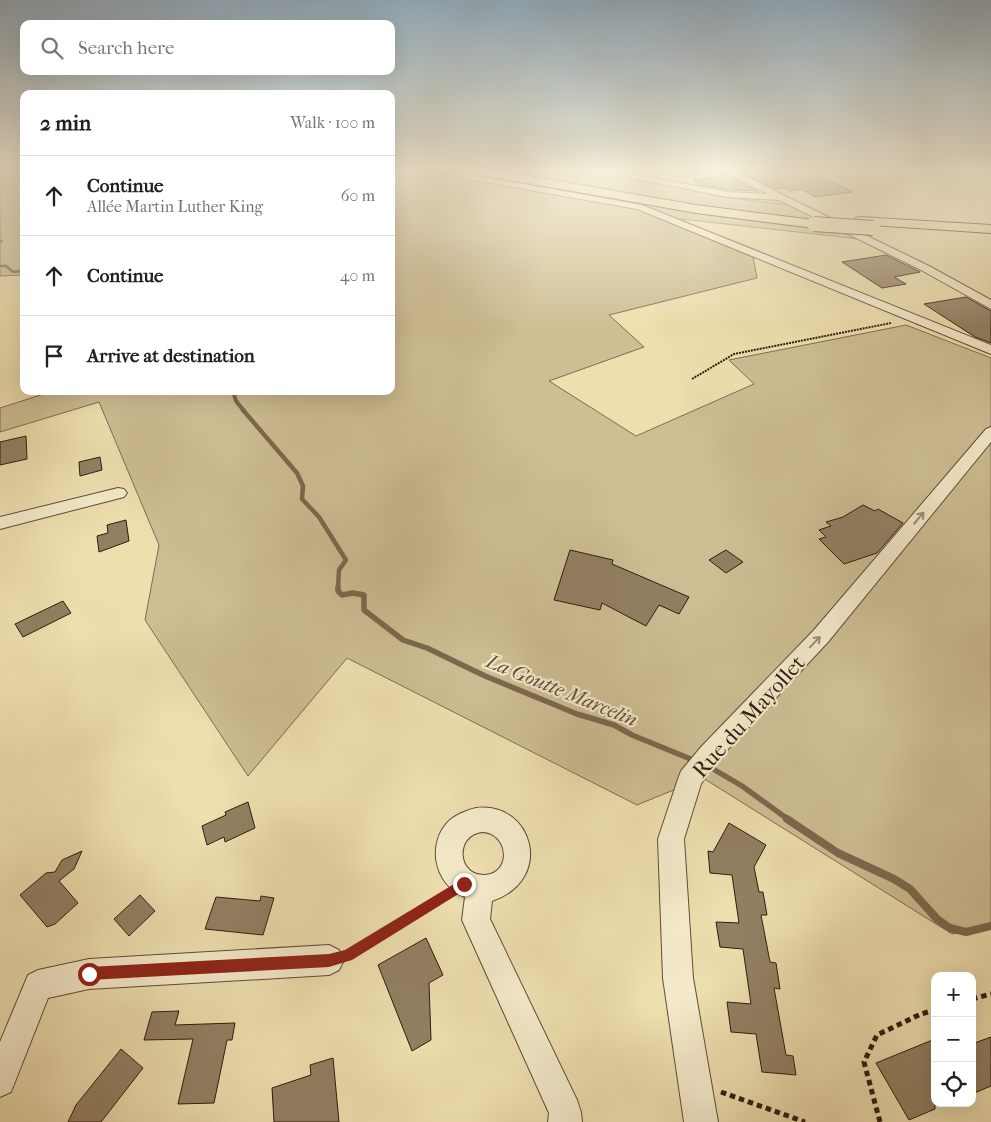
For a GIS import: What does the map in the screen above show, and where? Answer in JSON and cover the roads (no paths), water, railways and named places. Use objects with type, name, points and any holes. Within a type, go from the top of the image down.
[{"type":"main road","points":[[844,223],[991,234]]},
{"type":"main road","points":[[867,225],[991,229]]},
{"type":"street","points":[[680,223],[991,350]]},
{"type":"street","points":[[834,223],[925,268],[991,305]]},
{"type":"street","name":"Rue du Mayollet","points":[[701,1122],[678,978],[671,839],[692,776],[709,754],[820,636],[991,432]]},
{"type":"street","points":[[0,523],[118,493]]},
{"type":"street","points":[[472,887],[476,920],[565,1112],[565,1122]]},
{"type":"street","points":[[0,1081],[38,984],[89,974],[329,960]]},
{"type":"waterway","name":"La Goutte Marcelin","points":[[0,240],[2,241],[0,243]]},
{"type":"waterway","name":"La Goutte Marcelin","points":[[0,266],[6,266],[13,272],[20,271]]},
{"type":"waterway","name":"La Goutte Marcelin","points":[[234,395],[236,401],[244,411]]},
{"type":"waterway","name":"La Goutte Marcelin","points":[[243,410],[297,473],[303,486],[302,499],[319,517],[346,560],[339,570],[338,588]]},
{"type":"waterway","name":"La Goutte Marcelin","points":[[338,588],[342,595],[353,593],[364,595],[364,610],[403,640],[427,648],[485,676],[577,714],[614,725],[632,735],[698,762]]},
{"type":"waterway","name":"La Goutte Marcelin","points":[[708,766],[742,786],[789,820]]},
{"type":"waterway","name":"La Goutte Marcelin","points":[[787,819],[838,853],[894,879],[910,889],[937,919],[950,928],[966,932],[991,926]]}]
